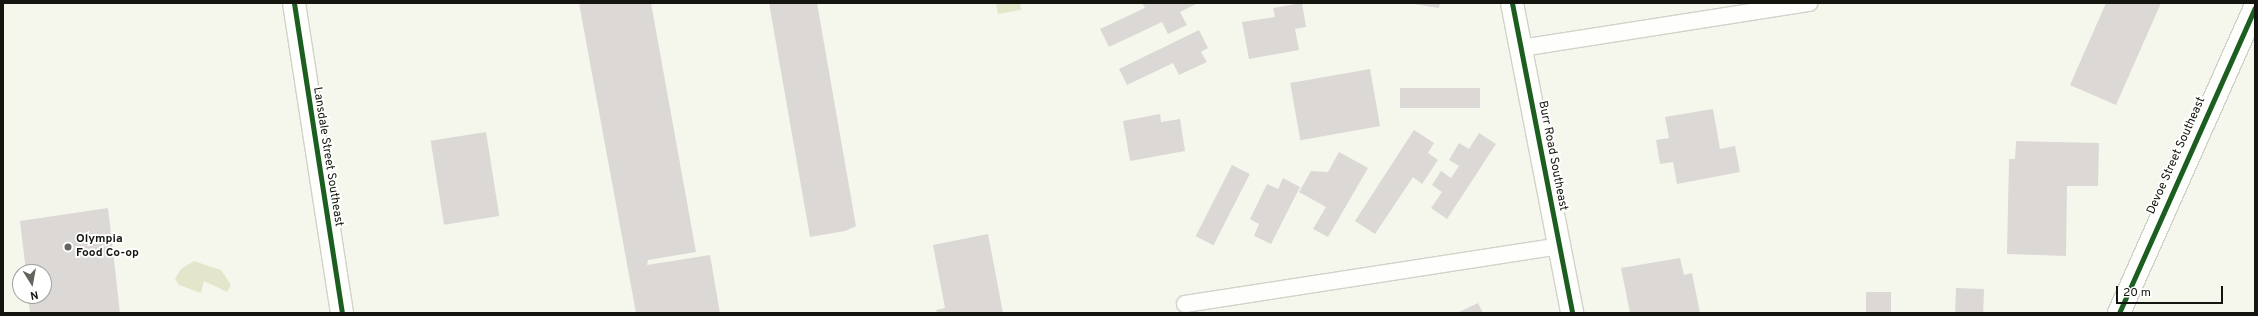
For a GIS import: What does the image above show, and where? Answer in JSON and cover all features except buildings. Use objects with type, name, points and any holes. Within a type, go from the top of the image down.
[{"type":"street","name":"Lansdale Street Southeast","points":[[294,3],[342,313]]},
{"type":"street","name":"Burr Road Southeast","points":[[1512,3],[1572,313]]},
{"type":"street","name":"Devoe Street Southeast","points":[[2119,313],[2255,8]]},
{"type":"lane","points":[[1520,48],[1758,7],[1810,3]]},
{"type":"lane","points":[[1185,304],[1560,246]]},
{"type":"green space","points":[[996,3],[1020,3],[1021,10],[998,14]]},
{"type":"green space","points":[[194,261],[221,270],[231,285],[227,292],[204,281],[201,293],[179,285],[175,279],[181,269]]},
{"type":"cycle path","points":[[294,3],[342,313]]},
{"type":"cycle path","points":[[1512,3],[1572,313]]},
{"type":"cycle path","points":[[2119,313],[2255,8]]},
{"type":"place","name":"Olympia Food Co-op","points":[[68,247]]}]
